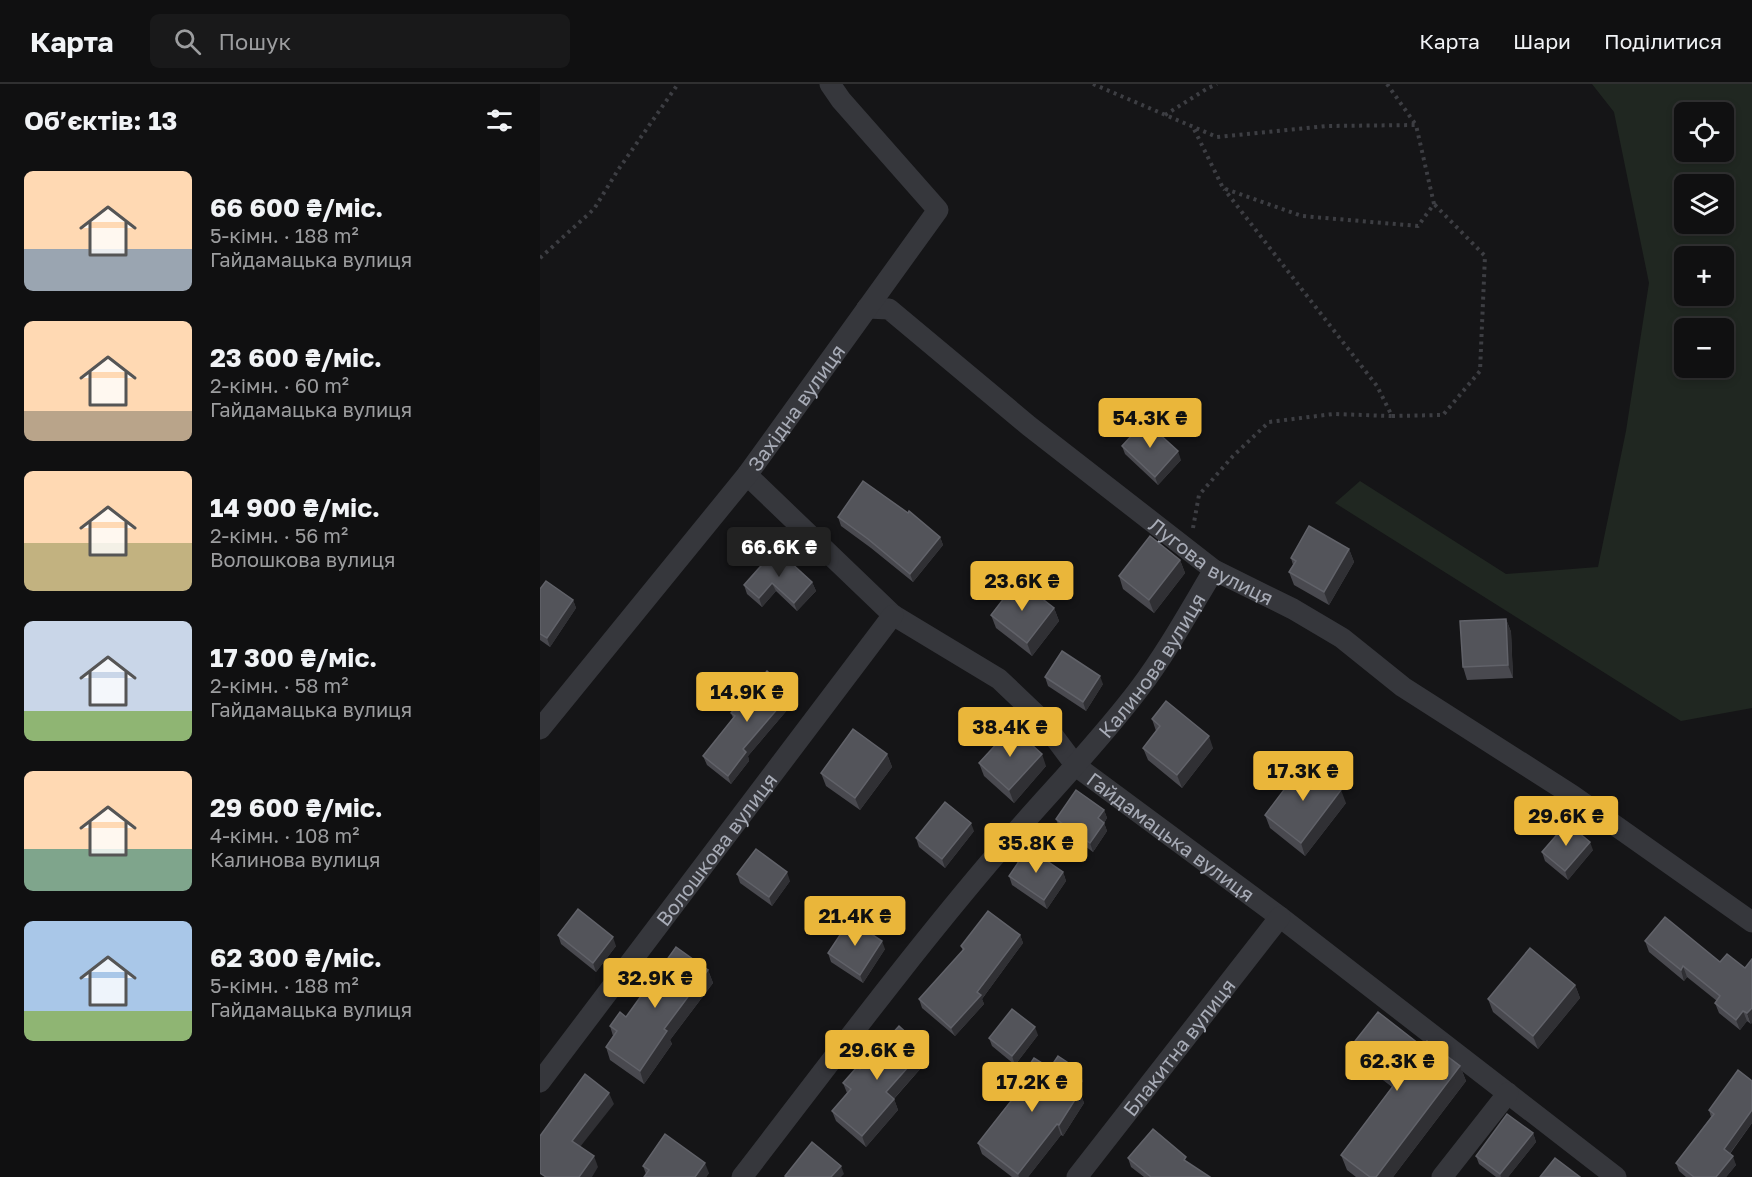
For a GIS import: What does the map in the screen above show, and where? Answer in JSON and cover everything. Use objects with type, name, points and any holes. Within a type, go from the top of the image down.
[{"type":"street","name":"Західна вулиця","points":[[540,729],[747,475],[938,210],[841,100],[830,84]]},
{"type":"street","name":"Лугова вулиця","points":[[867,308],[889,309],[1029,426],[1214,570],[1293,609],[1342,638],[1404,687],[1572,795],[1752,922]]},
{"type":"street","name":"Гайдамацька вулиця","points":[[747,475],[893,615],[999,680],[1040,718],[1076,766],[1280,916],[1616,1177]]},
{"type":"street","name":"Калинова вулиця","points":[[742,1177],[891,982],[1000,850],[1076,766],[1139,688],[1214,570]]},
{"type":"street","name":"Волошкова вулиця","points":[[540,1082],[893,615]]},
{"type":"street","name":"Блакитна вулиця","points":[[1077,1177],[1280,916]]},
{"type":"street","points":[[1442,1177],[1508,1093]]},
{"type":"path","points":[[540,258],[594,209],[618,170],[678,84]]},
{"type":"path","points":[[1093,84],[1217,137],[1327,126],[1416,125]]},
{"type":"path","points":[[1165,115],[1217,84]]},
{"type":"path","points":[[1190,552],[1200,495],[1233,456],[1269,422],[1333,414],[1443,415],[1480,371],[1485,256],[1434,204],[1416,125],[1387,84]]},
{"type":"path","points":[[1193,127],[1223,188],[1377,386],[1392,416]]},
{"type":"path","points":[[1223,188],[1302,216],[1418,226],[1434,204]]},
{"type":"shaded area","points":[[1592,84],[1752,84],[1752,708],[1681,721],[1335,503],[1360,481],[1506,574],[1598,567],[1626,431],[1649,283],[1614,112]]},
{"type":"building","points":[[1145,421],[1178,451],[1155,477],[1122,446]]},
{"type":"building","points":[[863,481],[908,513],[909,511],[940,537],[910,574],[838,517]]},
{"type":"building","points":[[1309,526],[1349,549],[1324,592],[1289,572],[1296,561],[1291,558]]},
{"type":"building","points":[[1150,536],[1180,560],[1149,600],[1119,576]]},
{"type":"building","points":[[776,549],[812,582],[794,603],[772,583],[759,598],[744,585]]},
{"type":"building","points":[[1018,580],[1054,608],[1027,643],[991,615]]},
{"type":"building","points":[[546,581],[573,600],[547,638],[540,634],[540,589]]},
{"type":"building","points":[[1506,619],[1508,665],[1463,667],[1460,621]]},
{"type":"building","points":[[1062,651],[1100,676],[1083,702],[1045,677]]},
{"type":"building","points":[[767,671],[791,693],[743,749],[746,752],[728,776],[703,756],[735,716],[731,713]]},
{"type":"building","points":[[1166,701],[1209,736],[1177,775],[1143,748],[1160,726],[1152,719]]},
{"type":"building","points":[[1012,727],[1042,754],[1009,790],[979,763]]},
{"type":"building","points":[[853,729],[887,754],[855,798],[821,773]]},
{"type":"building","points":[[1305,762],[1341,790],[1301,843],[1265,815]]},
{"type":"building","points":[[1076,790],[1104,810],[1098,818],[1104,823],[1090,843],[1056,819]]},
{"type":"building","points":[[945,802],[971,823],[942,859],[916,838]]},
{"type":"building","points":[[1567,823],[1590,842],[1565,871],[1542,852]]},
{"type":"building","points":[[1028,848],[1063,872],[1044,900],[1009,876]]},
{"type":"building","points":[[756,849],[787,872],[769,897],[737,874]]},
{"type":"building","points":[[578,909],[613,937],[593,963],[558,935]]},
{"type":"building","points":[[988,911],[1020,935],[977,992],[981,995],[951,1028],[919,999],[964,949],[961,946]]},
{"type":"building","points":[[1665,917],[1720,962],[1727,954],[1745,968],[1752,959],[1752,1008],[1747,1013],[1743,1011],[1736,1020],[1715,1003],[1720,996],[1683,966],[1681,970],[1645,941]]},
{"type":"building","points":[[850,920],[882,941],[860,975],[828,953]]},
{"type":"building","points":[[676,947],[708,970],[664,1029],[667,1031],[640,1071],[606,1047],[617,1031],[610,1026],[620,1012],[626,1017]]},
{"type":"building","points":[[1530,948],[1575,985],[1533,1036],[1488,999]]},
{"type":"building","points":[[1012,1009],[1035,1027],[1012,1056],[989,1038]]},
{"type":"building","points":[[1378,1012],[1423,1047],[1427,1041],[1460,1066],[1376,1177],[1370,1177],[1341,1155],[1397,1081],[1352,1045]]},
{"type":"building","points":[[899,1026],[924,1049],[886,1092],[894,1099],[862,1136],[832,1111],[851,1089],[843,1083],[857,1067],[860,1069]]},
{"type":"building","points":[[1058,1056],[1079,1070],[1069,1085],[1080,1092],[1059,1125],[1057,1124],[1018,1174],[978,1143],[1015,1096],[1011,1093],[1034,1058],[1050,1068]]},
{"type":"building","points":[[1738,1070],[1752,1081],[1752,1110],[1724,1149],[1733,1156],[1716,1177],[1694,1177],[1676,1163],[1714,1114],[1709,1110]]},
{"type":"building","points":[[585,1074],[609,1093],[572,1141],[594,1156],[579,1177],[546,1177],[540,1173],[540,1136]]},
{"type":"building","points":[[1507,1114],[1533,1133],[1500,1174],[1476,1156]]},
{"type":"building","points":[[1153,1129],[1186,1157],[1184,1160],[1210,1177],[1151,1177],[1128,1158]]},
{"type":"building","points":[[665,1134],[705,1163],[695,1177],[644,1177],[649,1170],[643,1166]]},
{"type":"building","points":[[812,1142],[841,1166],[831,1177],[785,1176]]},
{"type":"building","points":[[1555,1158],[1580,1177],[1540,1177]]}]
